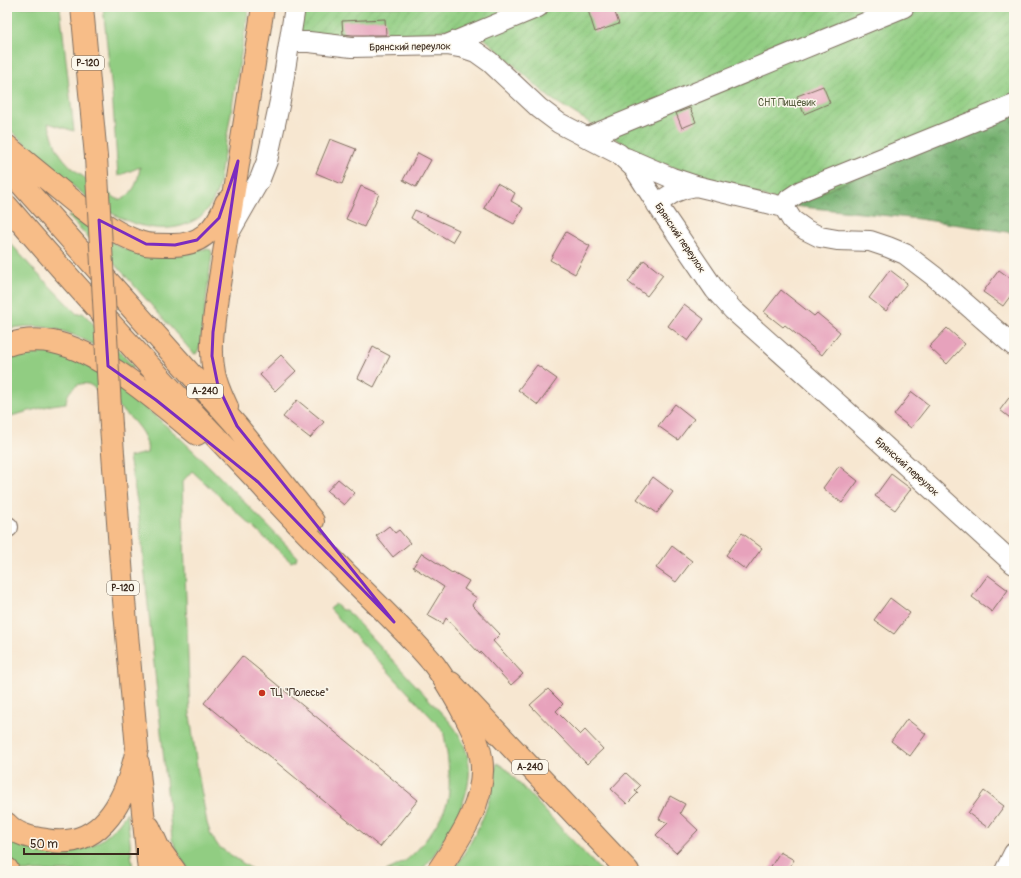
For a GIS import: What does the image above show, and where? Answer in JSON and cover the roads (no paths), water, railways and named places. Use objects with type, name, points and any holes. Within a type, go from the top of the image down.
[{"type":"main road","name":"Р-120","points":[[82,7],[96,157],[111,426],[122,577],[149,871]]},
{"type":"main road","points":[[237,426],[218,386],[214,373],[212,356],[217,297],[263,7]]},
{"type":"main road","points":[[7,146],[79,206],[112,228],[130,238],[146,244],[185,244],[206,235],[213,227],[225,207],[238,161]]},
{"type":"main road","name":"А-240","points":[[7,168],[237,426],[394,622]]},
{"type":"main road","name":"А-240","points":[[7,206],[129,344],[258,482],[394,622],[628,871]]},
{"type":"main road","points":[[7,345],[27,340],[52,342],[67,346],[97,360],[156,400],[258,482]]},
{"type":"main road","points":[[433,664],[452,692],[470,724],[477,741],[481,757],[482,775],[477,799],[471,815],[456,843],[438,871]]},
{"type":"main road","points":[[7,824],[25,836],[55,842],[84,838],[104,823],[116,807],[129,781],[137,750]]},
{"type":"main road","points":[[143,810],[158,847],[175,871]]},
{"type":"street","points":[[227,236],[260,179],[268,161],[280,101],[295,7]]},
{"type":"street","points":[[447,45],[538,7]]},
{"type":"street","points":[[588,137],[904,7]]},
{"type":"street","name":"Брянский переулок","points":[[290,42],[309,42],[352,47],[447,45],[476,52],[490,62],[539,108],[554,119],[619,154],[634,168],[657,205],[715,290],[733,310],[844,408],[1014,564]]},
{"type":"street","points":[[784,207],[789,199],[801,191],[1014,105]]},
{"type":"street","points":[[619,154],[672,178],[696,186],[784,207],[792,220],[806,230],[820,237],[837,240],[870,241],[905,254],[935,277],[1014,346]]},
{"type":"street","points":[[657,205],[676,191],[687,187],[696,186]]},
{"type":"street","points":[[1006,871],[1014,853]]},
{"type":"place","name":"ТЦ \"Полесье\"","points":[[262,693]]},
{"type":"park label","name":"СНТ Пищевик","points":[[787,103]]}]
